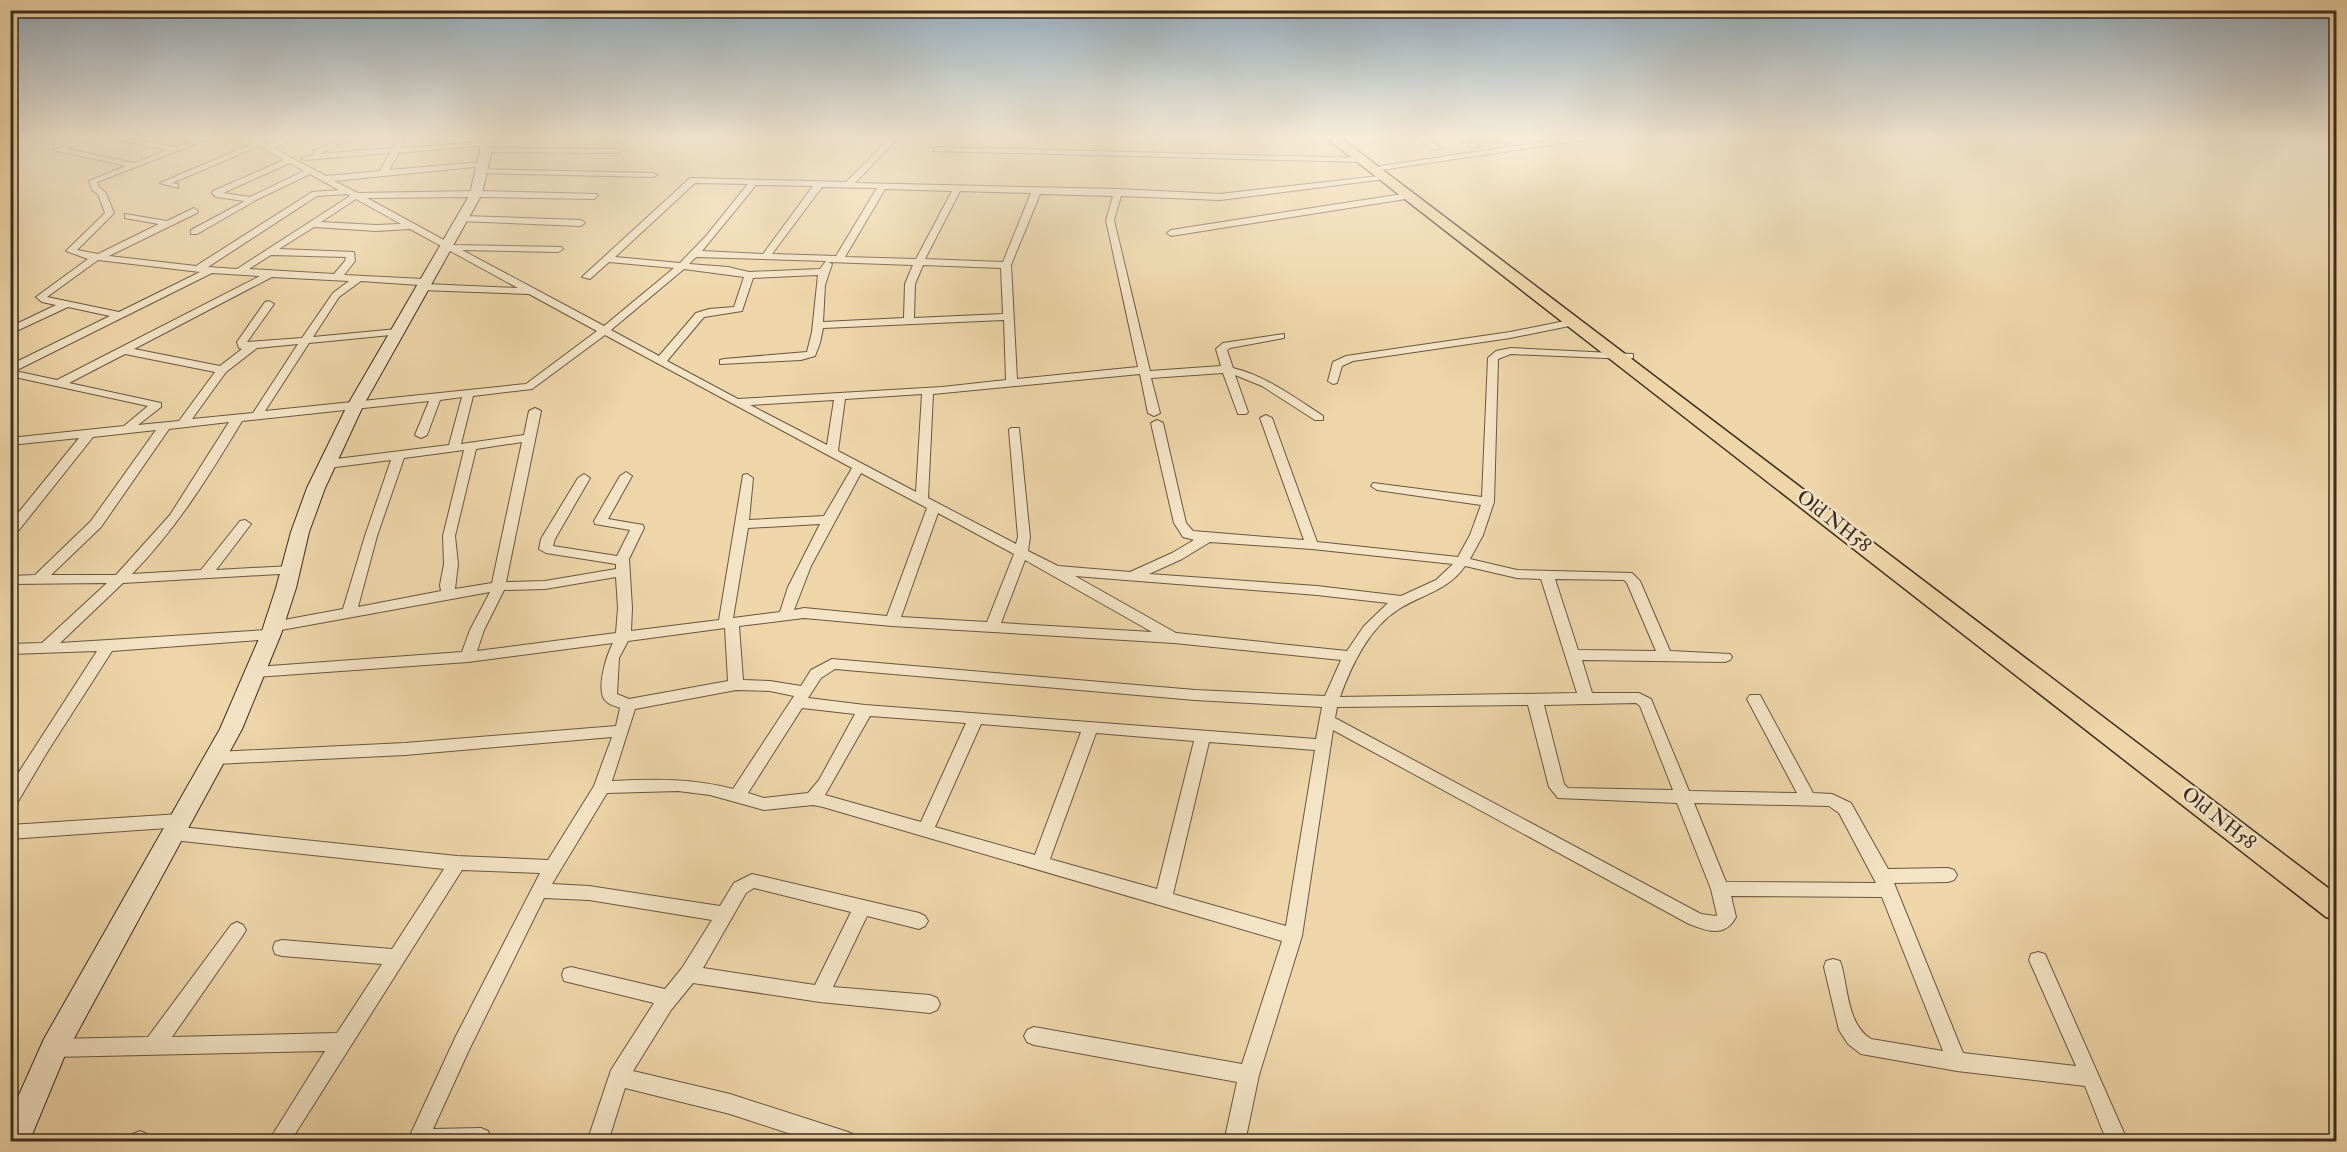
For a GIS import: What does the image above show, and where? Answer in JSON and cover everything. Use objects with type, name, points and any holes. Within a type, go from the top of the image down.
[{"type":"main road","name":"Old NH58","points":[[1402,190],[1575,322],[1625,357],[2337,909]]},
{"type":"main road","name":"Old NH58","points":[[1405,190],[2337,895]]},
{"type":"street","points":[[97,190],[102,193],[110,213],[71,251],[98,257],[197,270],[533,291]]},
{"type":"street","points":[[224,190],[216,193],[252,200],[273,190]]},
{"type":"street","points":[[344,190],[736,402],[1053,569],[1174,638]]},
{"type":"street","points":[[14,1142],[54,1048],[216,758],[256,672],[272,631],[300,532],[316,488],[356,406],[422,284],[448,246],[477,190]]},
{"type":"street","points":[[587,277],[681,190]]},
{"type":"street","points":[[10,442],[532,386],[546,371],[606,331],[682,265],[694,254],[748,190]]},
{"type":"street","points":[[766,256],[815,190]]},
{"type":"street","points":[[724,362],[807,355],[813,351],[823,272],[834,260],[879,190]]},
{"type":"street","points":[[909,320],[910,284],[957,190]]},
{"type":"street","points":[[1031,190],[1235,196],[1275,190]]},
{"type":"street","points":[[1012,383],[1006,265],[1037,190]]},
{"type":"street","points":[[1118,192],[1110,220],[1180,523],[1188,534],[1207,538],[1312,545],[1461,561],[1516,574],[1621,575],[1631,578],[1665,656]]},
{"type":"street","points":[[197,270],[315,194],[594,196]]},
{"type":"street","points":[[238,272],[312,224],[352,194]]},
{"type":"street","points":[[377,207],[391,195]]},
{"type":"street","points":[[1170,233],[1409,196]]},
{"type":"street","points":[[194,232],[254,202],[252,200]]},
{"type":"street","points":[[121,315],[40,297],[98,257],[194,211]]},
{"type":"street","points":[[128,216],[171,224]]},
{"type":"street","points":[[462,219],[581,224]]},
{"type":"street","points":[[312,224],[384,228],[411,226]]},
{"type":"street","points":[[448,246],[558,249]]},
{"type":"street","points":[[270,252],[351,254],[350,261],[337,277]]},
{"type":"street","points":[[694,254],[1006,265]]},
{"type":"street","points":[[608,259],[728,270],[749,275],[823,272]]},
{"type":"street","points":[[10,371],[211,271]]},
{"type":"street","points":[[58,384],[272,273]]},
{"type":"street","points":[[662,360],[702,313],[726,313],[738,309],[749,275]]},
{"type":"street","points":[[256,417],[336,295],[358,279]]},
{"type":"street","points":[[269,303],[241,345],[253,346],[397,332]]},
{"type":"street","points":[[10,331],[67,304]]},
{"type":"street","points":[[818,325],[1009,317]]},
{"type":"street","points":[[1334,381],[1337,364],[1350,358],[1500,336],[1575,322]]},
{"type":"street","points":[[1242,412],[1221,352],[1223,347],[1280,336]]},
{"type":"street","points":[[182,425],[222,370],[253,346]]},
{"type":"street","points":[[122,350],[222,370]]},
{"type":"street","points":[[1234,1142],[1249,1075],[1293,936],[1330,702],[1341,672],[1376,621],[1403,601],[1450,578],[1484,520],[1488,501],[1493,358],[1496,354],[1511,351],[1625,357]]},
{"type":"street","points":[[736,402],[928,390],[1144,372],[1228,370],[1251,377],[1319,418]]},
{"type":"street","points":[[10,371],[58,384],[157,405],[126,430]]},
{"type":"street","points":[[892,621],[928,503],[928,390]]},
{"type":"street","points":[[454,448],[469,392]]},
{"type":"street","points":[[421,435],[436,396]]},
{"type":"street","points":[[832,452],[840,396]]},
{"type":"street","points":[[468,657],[477,630],[499,586],[535,411]]},
{"type":"street","points":[[1266,418],[1312,545]]},
{"type":"street","points":[[46,648],[118,579],[165,529],[193,491],[237,419]]},
{"type":"street","points":[[38,580],[96,524],[165,426]]},
{"type":"street","points":[[992,627],[1021,554],[1024,522],[1016,430]]},
{"type":"street","points":[[10,532],[88,435]]},
{"type":"street","points":[[328,464],[530,438]]},
{"type":"street","points":[[449,594],[447,585],[451,564],[449,537],[471,446]]},
{"type":"street","points":[[350,612],[371,536],[399,455]]},
{"type":"street","points":[[787,613],[786,604],[858,466]]},
{"type":"street","points":[[626,476],[600,521],[606,524],[638,528],[623,567],[623,638],[612,658],[609,694],[611,698],[628,705],[736,685],[770,686],[801,697],[865,710],[1323,745]]},
{"type":"street","points":[[584,478],[548,539],[546,549],[623,567]]},
{"type":"street","points":[[736,685],[728,623],[747,478]]},
{"type":"street","points":[[1377,486],[1488,501]]},
{"type":"street","points":[[742,524],[829,520]]},
{"type":"street","points":[[205,575],[245,524]]},
{"type":"street","points":[[1130,578],[1177,556],[1207,538]]},
{"type":"street","points":[[10,649],[108,646],[272,631],[350,612],[499,586],[545,585],[623,567]]},
{"type":"street","points":[[1053,569],[1130,578],[1336,593],[1403,601]]},
{"type":"street","points":[[10,580],[118,579],[291,570]]},
{"type":"street","points":[[1547,575],[1587,700]]},
{"type":"street","points":[[256,672],[468,657],[623,638],[787,613],[1174,638],[1351,657]]},
{"type":"street","points":[[10,801],[40,750],[108,646]]},
{"type":"street","points":[[1574,655],[1725,657]]},
{"type":"street","points":[[737,797],[820,670],[826,666],[842,664],[1057,684],[1330,702],[1639,698],[1644,700],[1684,798],[1720,889],[1727,917],[1720,924],[1709,924],[1695,919],[1327,720]]},
{"type":"street","points":[[1755,699],[1808,799]]},
{"type":"street","points":[[1535,701],[1557,787],[1564,794],[1832,800],[1845,808],[1886,883],[1957,1062]]},
{"type":"street","points":[[481,1138],[418,1141],[462,1044],[539,890],[602,787],[627,716],[628,705]]},
{"type":"street","points":[[813,799],[825,784],[865,710]]},
{"type":"street","points":[[925,831],[976,719]]},
{"type":"street","points":[[1040,864],[1090,728]]},
{"type":"street","points":[[216,758],[405,748],[622,731]]},
{"type":"street","points":[[1163,899],[1203,736]]},
{"type":"street","points":[[602,787],[678,785],[710,789],[764,804],[813,799],[1293,936]]},
{"type":"street","points":[[10,832],[177,827],[457,863],[552,867]]},
{"type":"street","points":[[278,1142],[340,1042],[457,863]]},
{"type":"street","points":[[1720,889],[1886,883],[1948,875]]},
{"type":"street","points":[[597,1142],[618,1077],[669,998],[688,974],[740,888],[752,881],[919,921]]},
{"type":"street","points":[[539,890],[590,893],[724,914]]},
{"type":"street","points":[[820,994],[862,908]]},
{"type":"street","points":[[154,1045],[237,930]]},
{"type":"street","points":[[282,948],[396,957]]},
{"type":"street","points":[[2038,960],[2118,1142]]},
{"type":"street","points":[[1833,967],[1852,1035],[1868,1048],[1957,1062],[2091,1077]]},
{"type":"street","points":[[688,974],[820,994],[930,1004]]},
{"type":"street","points":[[571,975],[669,998]]},
{"type":"street","points":[[1034,1036],[1249,1075]]},
{"type":"street","points":[[54,1048],[340,1042]]},
{"type":"street","points":[[618,1077],[730,1104],[848,1142]]}]
